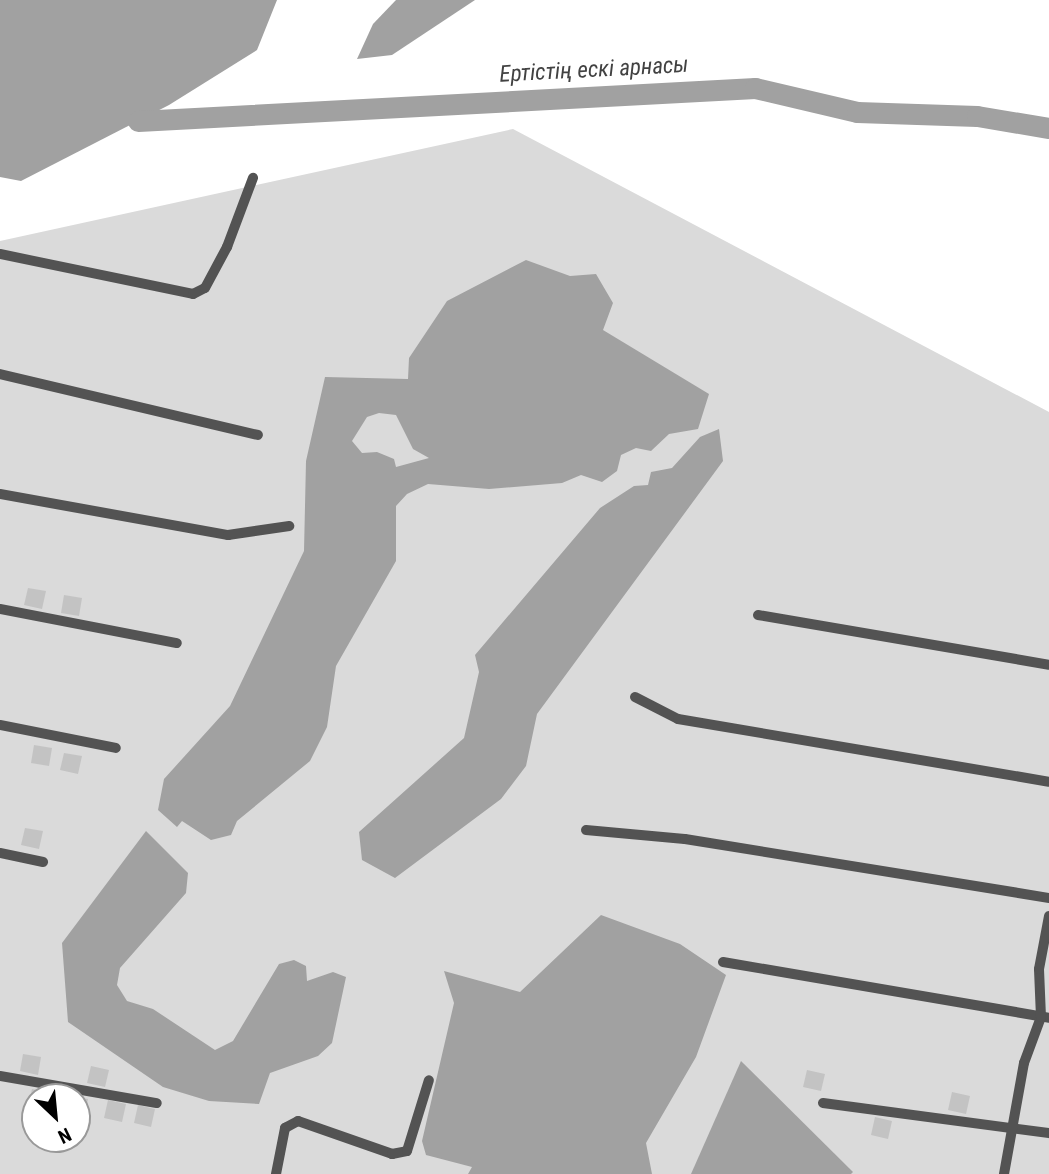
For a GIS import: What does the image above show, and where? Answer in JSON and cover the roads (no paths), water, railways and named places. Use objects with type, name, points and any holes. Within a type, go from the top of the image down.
[{"type":"street","points":[[0,254],[193,294],[205,288],[228,247],[253,178]]},
{"type":"street","points":[[0,374],[258,435]]},
{"type":"street","points":[[0,494],[228,535],[289,526]]},
{"type":"street","points":[[0,610],[177,643]]},
{"type":"street","points":[[758,615],[1049,665]]},
{"type":"street","points":[[635,697],[678,719],[1049,782]]},
{"type":"street","points":[[0,725],[116,748]]},
{"type":"street","points":[[586,830],[685,839],[1049,898]]},
{"type":"street","points":[[0,853],[43,862]]},
{"type":"street","points":[[1004,1174],[1010,1129],[1045,1018],[1039,969],[1049,916]]},
{"type":"street","points":[[723,962],[1045,1018]]},
{"type":"street","points":[[0,1076],[157,1102]]},
{"type":"street","points":[[276,1174],[285,1128],[298,1121],[392,1154],[407,1151],[429,1080]]},
{"type":"street","points":[[823,1103],[1049,1133]]},
{"type":"waterway","name":"Ертістің ескі арнасы","points":[[138,121],[755,88],[857,112],[977,116],[1049,128]]}]
